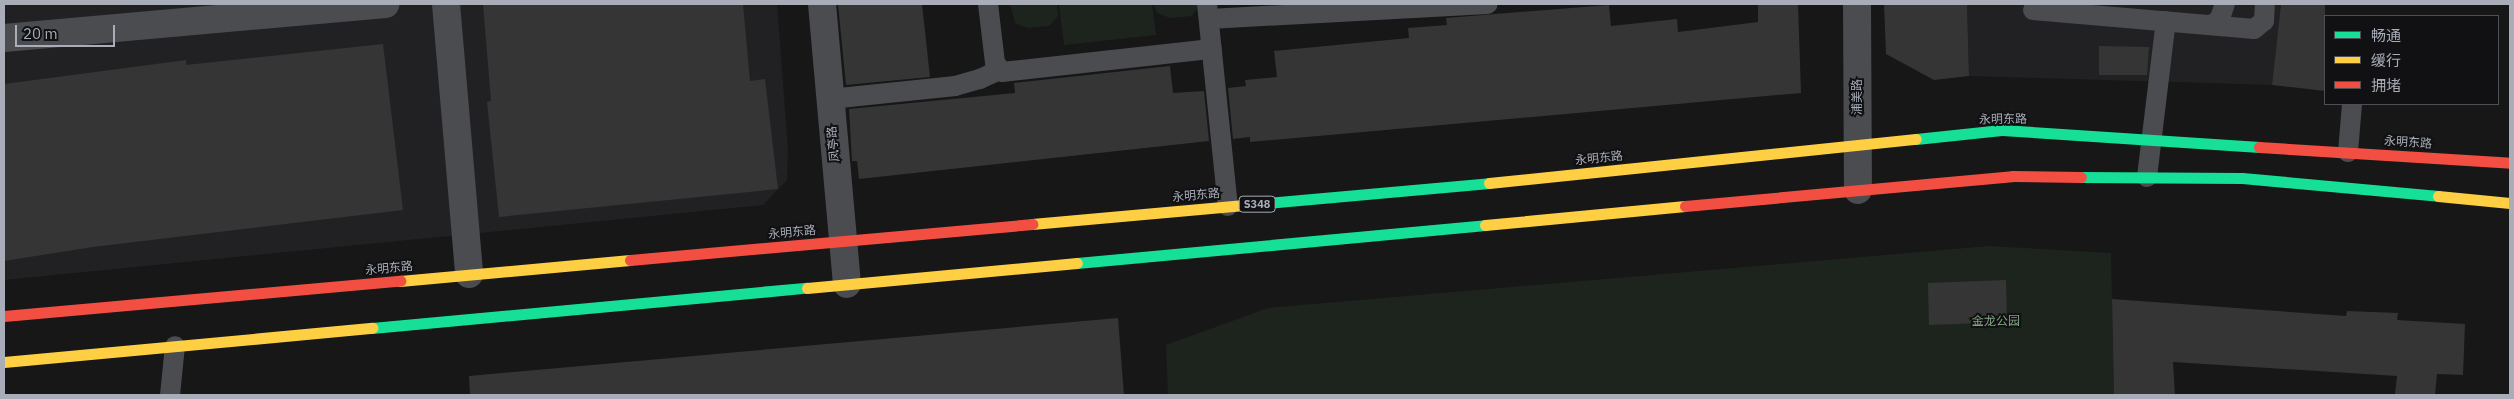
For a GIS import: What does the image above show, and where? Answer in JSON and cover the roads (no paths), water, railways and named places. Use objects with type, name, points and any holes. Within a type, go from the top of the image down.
[{"type":"main road","name":"永明东路","points":[[4,316],[1228,206],[2002,130],[2510,163]]},
{"type":"main road","points":[[4,362],[2012,176],[2242,178],[2510,203]]},
{"type":"street","points":[[4,38],[291,8],[384,4]]},
{"type":"street","points":[[446,4],[469,274]]},
{"type":"street","name":"凤亭路","points":[[822,4],[847,284]]},
{"type":"street","name":"浦美路","points":[[1857,4],[1858,190]]},
{"type":"lane","points":[[988,4],[995,64],[999,70],[1009,74],[1212,49]]},
{"type":"lane","points":[[1228,206],[1208,11],[1488,4]]},
{"type":"lane","points":[[2114,4],[2122,14],[2132,18]]},
{"type":"lane","points":[[2210,26],[2219,21],[2224,4]]},
{"type":"lane","points":[[2033,10],[2254,29],[2264,21],[2265,4]]},
{"type":"lane","points":[[2147,177],[2166,21]]},
{"type":"lane","points":[[830,99],[954,86],[980,79],[999,70]]},
{"type":"lane","points":[[2348,152],[2352,105]]},
{"type":"lane","points":[[170,395],[175,346]]},
{"type":"park label","name":"金龙公园","points":[[1996,321]]}]
